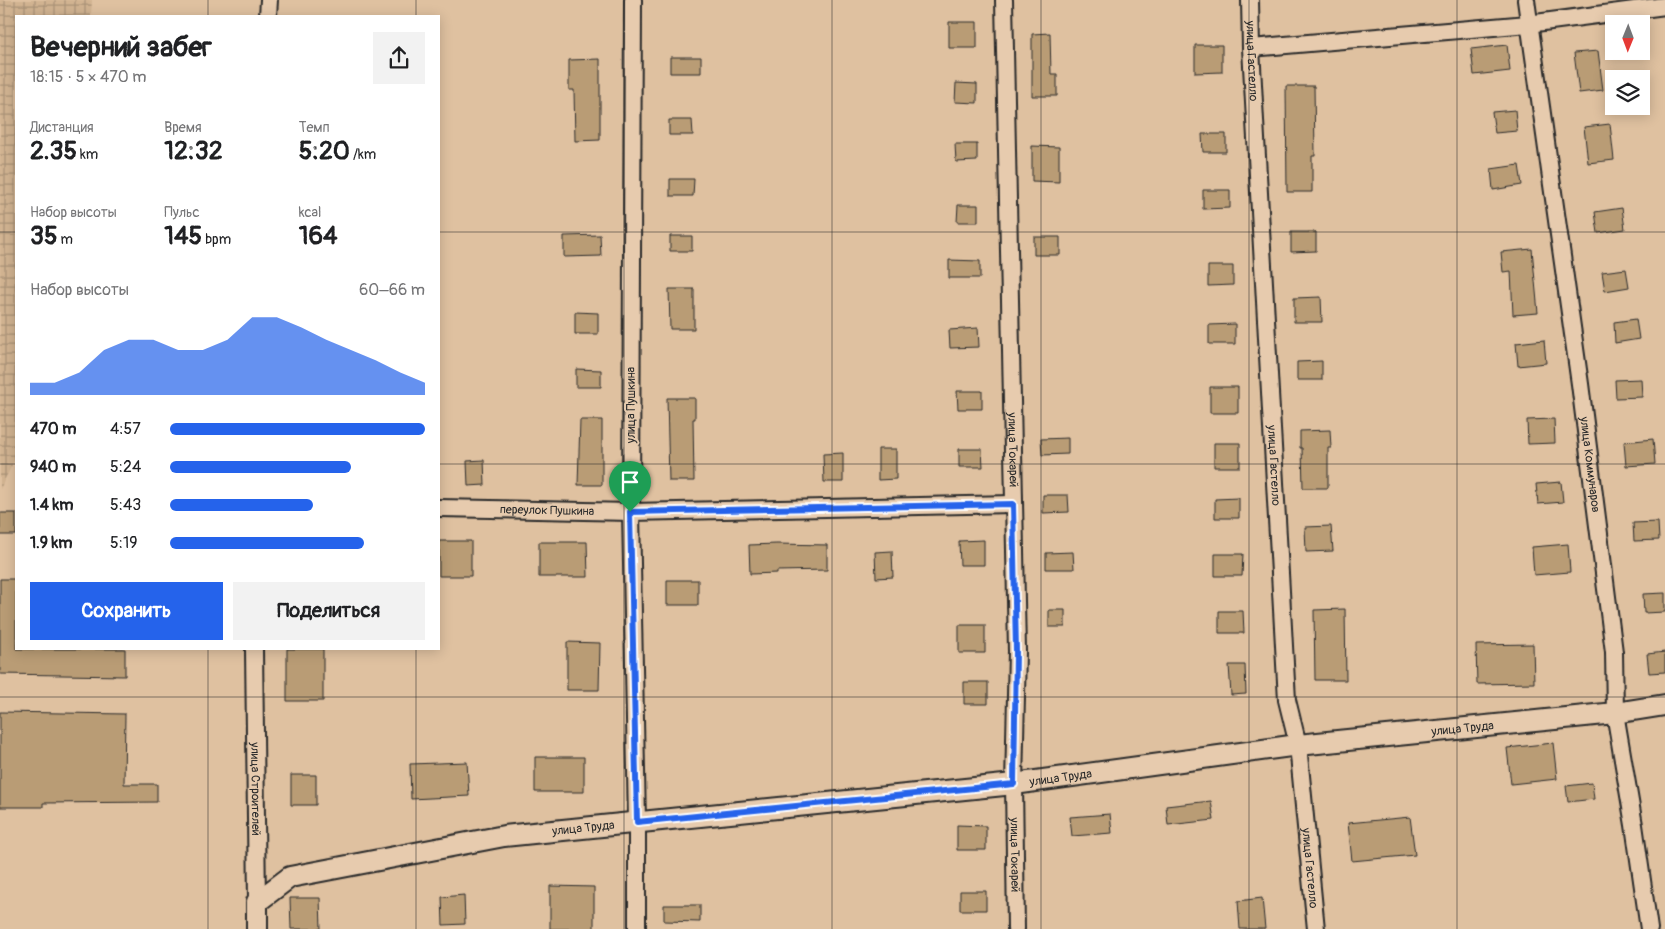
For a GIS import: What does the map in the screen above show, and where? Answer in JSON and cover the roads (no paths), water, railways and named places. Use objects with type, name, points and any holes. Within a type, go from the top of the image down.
[{"type":"street","points":[[268,15],[269,0]]},
{"type":"street","name":"улица Пушкина","points":[[633,0],[630,512],[637,822],[637,929]]},
{"type":"street","name":"улица Токарей","points":[[1004,0],[1016,651],[1014,784],[1016,929]]},
{"type":"street","name":"улица Гастелло","points":[[1250,0],[1286,700],[1298,745],[1316,929]]},
{"type":"street","name":"улица Коммунаров","points":[[1526,0],[1580,384],[1614,652],[1615,713],[1649,929]]},
{"type":"street","points":[[1251,48],[1528,24],[1665,6]]},
{"type":"street","name":"переулок Пушкина","points":[[440,508],[630,512],[1013,504]]},
{"type":"street","name":"улица Строителей","points":[[254,650],[257,929]]},
{"type":"street","name":"улица Труда","points":[[257,902],[290,877],[504,836],[1014,784],[1298,745],[1615,713],[1665,705]]}]
